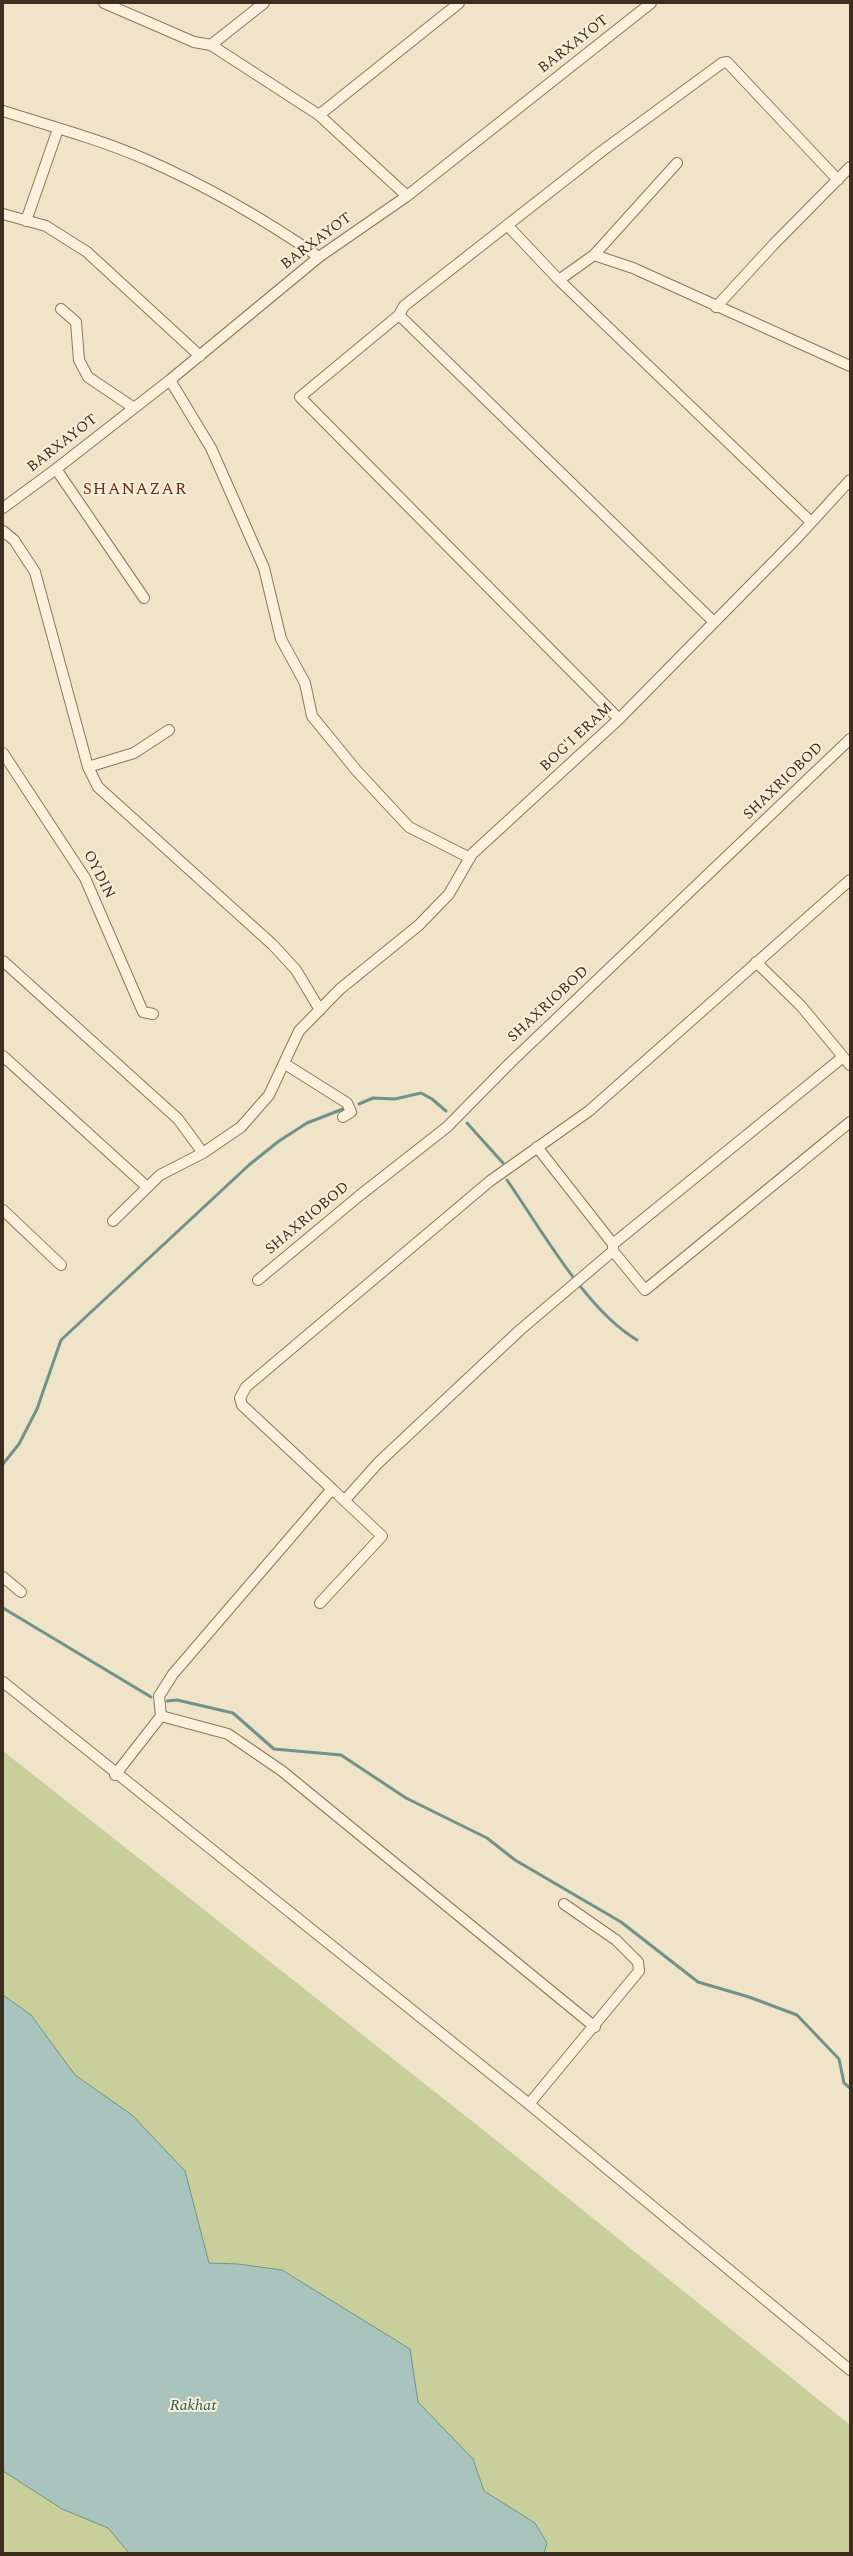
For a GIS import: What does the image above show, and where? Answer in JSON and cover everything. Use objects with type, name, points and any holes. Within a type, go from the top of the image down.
[{"type":"street","points":[[104,3],[194,42],[211,45],[319,114],[407,196]]},
{"type":"street","points":[[211,45],[264,3]]},
{"type":"street","points":[[319,114],[459,3]]},
{"type":"street","name":"BARXAYOT","points":[[3,508],[56,469],[170,380],[319,257],[407,196],[651,3]]},
{"type":"street","points":[[620,719],[300,397],[399,315],[404,306],[602,150],[722,63],[727,62],[838,180]]},
{"type":"street","points":[[3,111],[143,158],[211,190],[268,222],[319,257]]},
{"type":"street","points":[[26,221],[58,129]]},
{"type":"street","points":[[559,280],[594,255],[677,163]]},
{"type":"street","points":[[716,307],[774,244],[850,167]]},
{"type":"street","points":[[3,214],[46,226],[87,252],[200,356]]},
{"type":"street","points":[[507,225],[559,280],[811,522]]},
{"type":"street","points":[[594,255],[633,268],[716,307],[850,366]]},
{"type":"street","points":[[61,309],[76,322],[78,360],[88,377],[134,408]]},
{"type":"street","points":[[399,315],[714,622]]},
{"type":"street","points":[[170,380],[211,448],[264,568],[281,639],[305,683],[312,716],[356,770],[409,827],[470,858]]},
{"type":"street","points":[[56,469],[144,598]]},
{"type":"street","name":"BOG'I ERAM","points":[[113,1221],[146,1186],[170,1170],[203,1153],[241,1128],[270,1095],[299,1031],[340,989],[419,925],[449,894],[470,858],[620,719],[850,480]]},
{"type":"street","points":[[3,531],[14,540],[35,572],[88,767],[98,787],[273,945],[296,970],[320,1010]]},
{"type":"street","points":[[88,767],[134,753],[169,730]]},
{"type":"street","name":"SHAXRIOBOD","points":[[258,1280],[358,1196],[447,1127],[510,1063],[850,739]]},
{"type":"street","name":"OYDIN","points":[[3,753],[86,878],[143,1012],[153,1014]]},
{"type":"street","points":[[320,1603],[382,1536],[242,1404],[240,1398],[242,1391],[330,1314],[490,1181],[589,1111],[722,995],[756,962],[850,880]]},
{"type":"street","points":[[3,960],[178,1118],[203,1153]]},
{"type":"street","points":[[756,962],[801,1006],[850,1065]]},
{"type":"street","points":[[3,1056],[146,1186]]},
{"type":"street","points":[[345,1500],[378,1463],[571,1285],[584,1276],[613,1247],[843,1057]]},
{"type":"street","points":[[284,1064],[347,1103],[351,1112],[343,1117]]},
{"type":"street","points":[[537,1147],[645,1290],[850,1122]]},
{"type":"street","points":[[3,1210],[61,1265]]},
{"type":"street","points":[[115,1775],[161,1716],[159,1696],[173,1674],[332,1489]]},
{"type":"street","points":[[3,1577],[21,1592]]},
{"type":"street","points":[[3,1682],[115,1775],[529,2104],[850,2370]]},
{"type":"street","points":[[161,1716],[228,1734],[282,1771],[595,2027]]},
{"type":"street","points":[[529,2104],[595,2027],[639,1971],[640,1966],[638,1962],[616,1940],[564,1904]]},
{"type":"green space","points":[[3,1751],[487,2133],[850,2425],[850,2553],[3,2553]]},
{"type":"water","name":"Rakhat","points":[[3,1995],[31,2015],[75,2075],[132,2115],[185,2171],[209,2263],[238,2264],[282,2270],[410,2349],[418,2402],[473,2459],[484,2491],[535,2523],[547,2543],[544,2553],[129,2553],[108,2528],[62,2509],[3,2471]]},
{"type":"waterway","points":[[359,1104],[373,1098],[395,1099],[421,1093],[432,1099],[446,1111]]},
{"type":"waterway","points":[[3,1464],[19,1444],[37,1409],[61,1340],[249,1165],[279,1141],[307,1123],[343,1109]]},
{"type":"waterway","points":[[467,1123],[503,1163]]},
{"type":"waterway","points":[[507,1180],[582,1289],[618,1327],[637,1340]]},
{"type":"waterway","points":[[3,1608],[151,1697]]},
{"type":"waterway","points":[[167,1701],[177,1700],[233,1713],[274,1749],[341,1755],[406,1798],[487,1838],[515,1860],[621,1922],[698,1982],[749,1997],[797,2015],[839,2059],[844,2083],[850,2088]]},
{"type":"district","name":"SHАNAZAR","points":[[135,491]]}]
